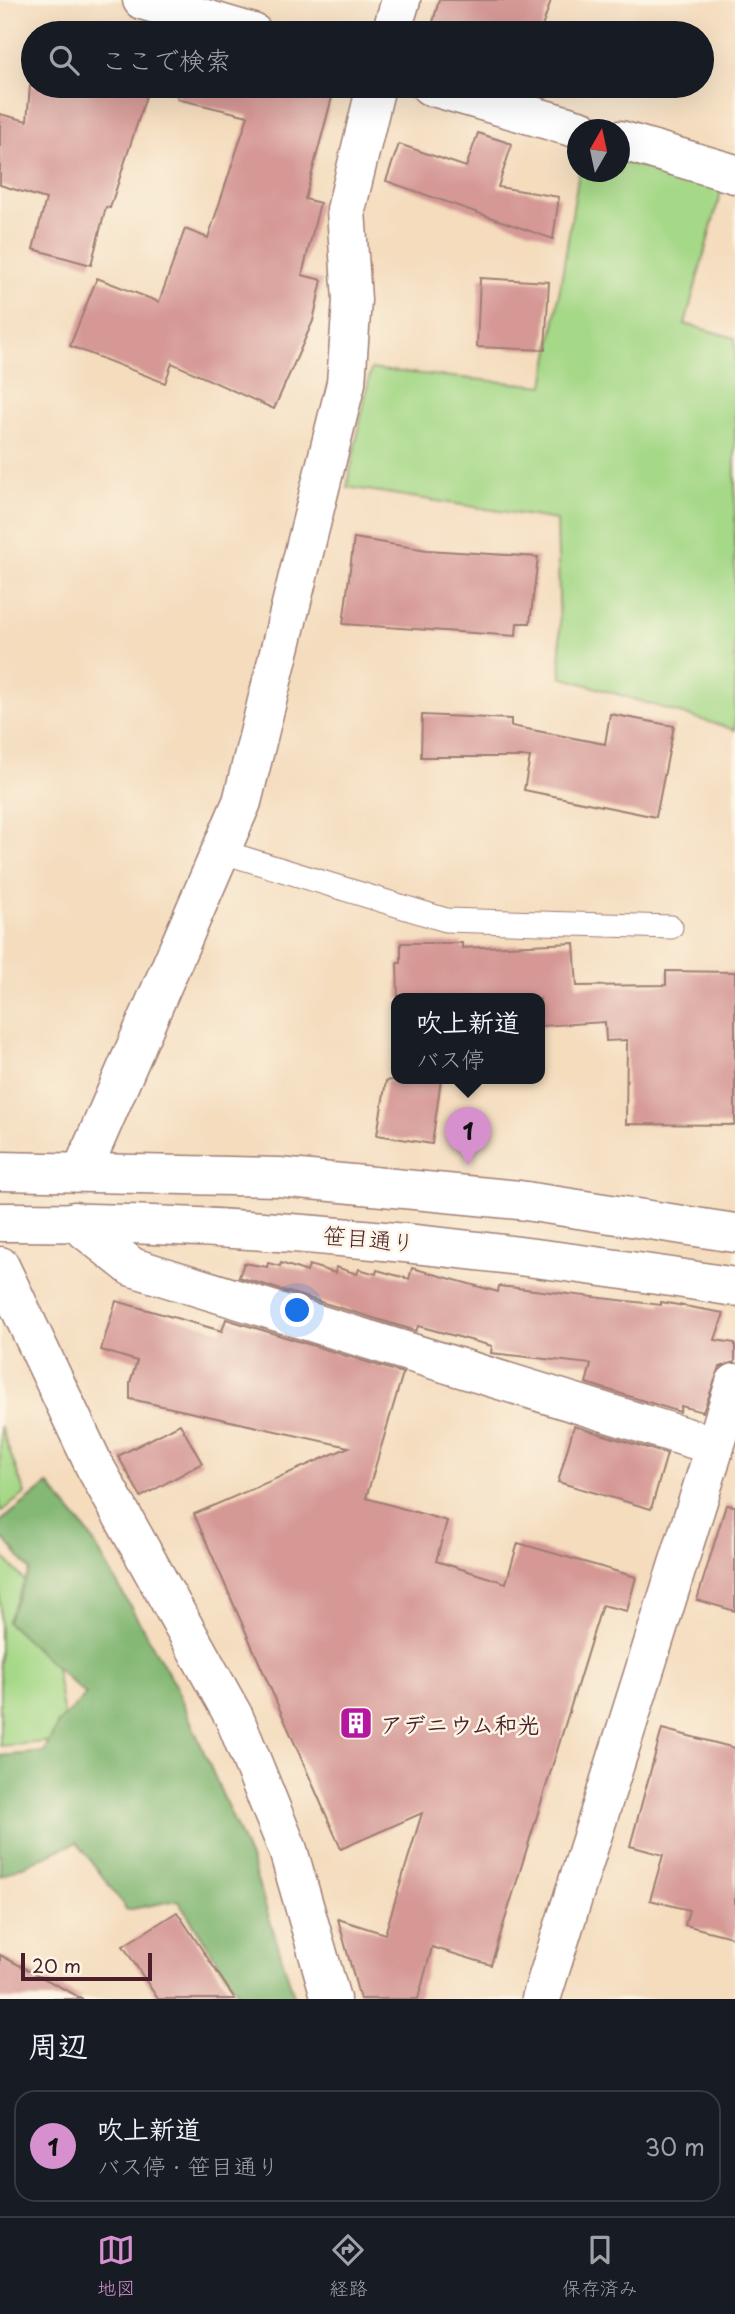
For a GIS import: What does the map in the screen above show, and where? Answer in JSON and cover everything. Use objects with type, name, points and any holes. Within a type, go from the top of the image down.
[{"type":"street","points":[[142,0],[213,21]]},
{"type":"street","points":[[395,21],[401,0]]},
{"type":"street","points":[[82,1171],[242,802],[346,383],[352,300],[346,210],[373,98]]},
{"type":"street","points":[[471,98],[567,126]]},
{"type":"street","points":[[630,143],[735,174]]},
{"type":"street","points":[[0,1171],[279,1177],[519,1200],[735,1233]]},
{"type":"street","points":[[74,1221],[132,1267],[723,1440]]},
{"type":"street","name":"笹目通り","points":[[0,1222],[74,1221],[304,1233],[437,1244],[557,1259],[735,1287]]},
{"type":"street","points":[[0,1266],[94,1465],[234,1717],[288,1850],[331,1999]]},
{"type":"street","points":[[541,1999],[723,1440],[735,1383]]},
{"type":"lane","points":[[220,851],[446,920],[671,928]]},
{"type":"green space","points":[[630,163],[723,184],[685,324],[735,338],[735,730],[561,677],[557,520],[347,487],[371,369],[544,386],[577,182],[630,182]]},
{"type":"green space","points":[[0,1425],[25,1494],[0,1512]]},
{"type":"green space","points":[[48,1484],[89,1534],[175,1685],[251,1861],[295,1999],[242,1999],[178,1900],[127,1910],[77,1842],[0,1876],[0,1756],[44,1752],[58,1723],[86,1695],[7,1622],[30,1570],[0,1534],[0,1522]]},
{"type":"green space","points":[[0,1553],[45,1604],[68,1740],[0,1746]]},
{"type":"building","points":[[439,0],[551,0],[544,21],[433,21]]},
{"type":"building","points":[[29,98],[145,98],[110,208],[106,207],[91,265],[33,249],[46,199],[0,185],[0,114],[27,121]]},
{"type":"building","points":[[332,98],[305,199],[320,203],[302,275],[322,280],[313,321],[274,409],[172,363],[165,383],[70,346],[97,278],[159,302],[185,229],[208,238],[248,116],[177,99]]},
{"type":"building","points":[[478,133],[512,144],[498,187],[559,197],[553,239],[386,181],[399,144],[466,167]]},
{"type":"building","points":[[480,278],[549,282],[545,350],[477,347]]},
{"type":"building","points":[[354,538],[427,550],[538,557],[530,623],[517,623],[516,636],[343,624]]},
{"type":"building","points":[[610,714],[674,726],[656,817],[524,790],[530,757],[421,757],[422,715],[511,719],[511,726],[605,744]]},
{"type":"building","points":[[401,943],[462,943],[462,948],[574,943],[577,986],[666,985],[666,971],[735,972],[735,1125],[626,1124],[627,1040],[606,1041],[605,1022],[545,1026],[545,993],[398,993],[397,963],[401,963]]},
{"type":"building","points":[[391,1080],[391,1084],[440,1084],[432,1144],[377,1135],[386,1081]]},
{"type":"building","points":[[244,1263],[267,1267],[268,1263],[280,1266],[281,1263],[307,1272],[309,1265],[335,1273],[336,1267],[357,1274],[359,1269],[376,1274],[377,1270],[409,1279],[412,1268],[498,1292],[499,1286],[661,1305],[661,1302],[724,1313],[715,1340],[735,1343],[735,1362],[720,1367],[703,1412],[681,1406],[680,1412],[586,1383],[591,1364],[491,1353],[492,1346],[418,1326],[416,1331],[239,1277]]},
{"type":"building","points":[[116,1301],[222,1331],[226,1319],[403,1373],[366,1498],[447,1521],[436,1561],[506,1583],[518,1543],[636,1577],[627,1611],[602,1605],[491,1965],[432,1947],[418,1999],[360,1999],[338,1919],[385,1934],[422,1813],[341,1849],[194,1514],[349,1447],[130,1399],[130,1383],[137,1361],[101,1350]]},
{"type":"building","points":[[180,1424],[202,1463],[141,1497],[118,1456]]},
{"type":"building","points":[[574,1426],[667,1454],[651,1509],[558,1482]]},
{"type":"building","points":[[726,1505],[735,1506],[735,1611],[697,1600]]},
{"type":"building","points":[[662,1729],[735,1748],[735,1938],[685,1925],[689,1910],[650,1900],[663,1855],[630,1846]]},
{"type":"building","points":[[177,1912],[235,1999],[158,1999],[123,1946]]},
{"type":"building","points":[[0,1955],[83,1999],[0,1999]]},
{"type":"place","name":"吹上新道","points":[[468,1165]]},
{"type":"place","name":"アデニウム和光","points":[[356,1723]]}]
